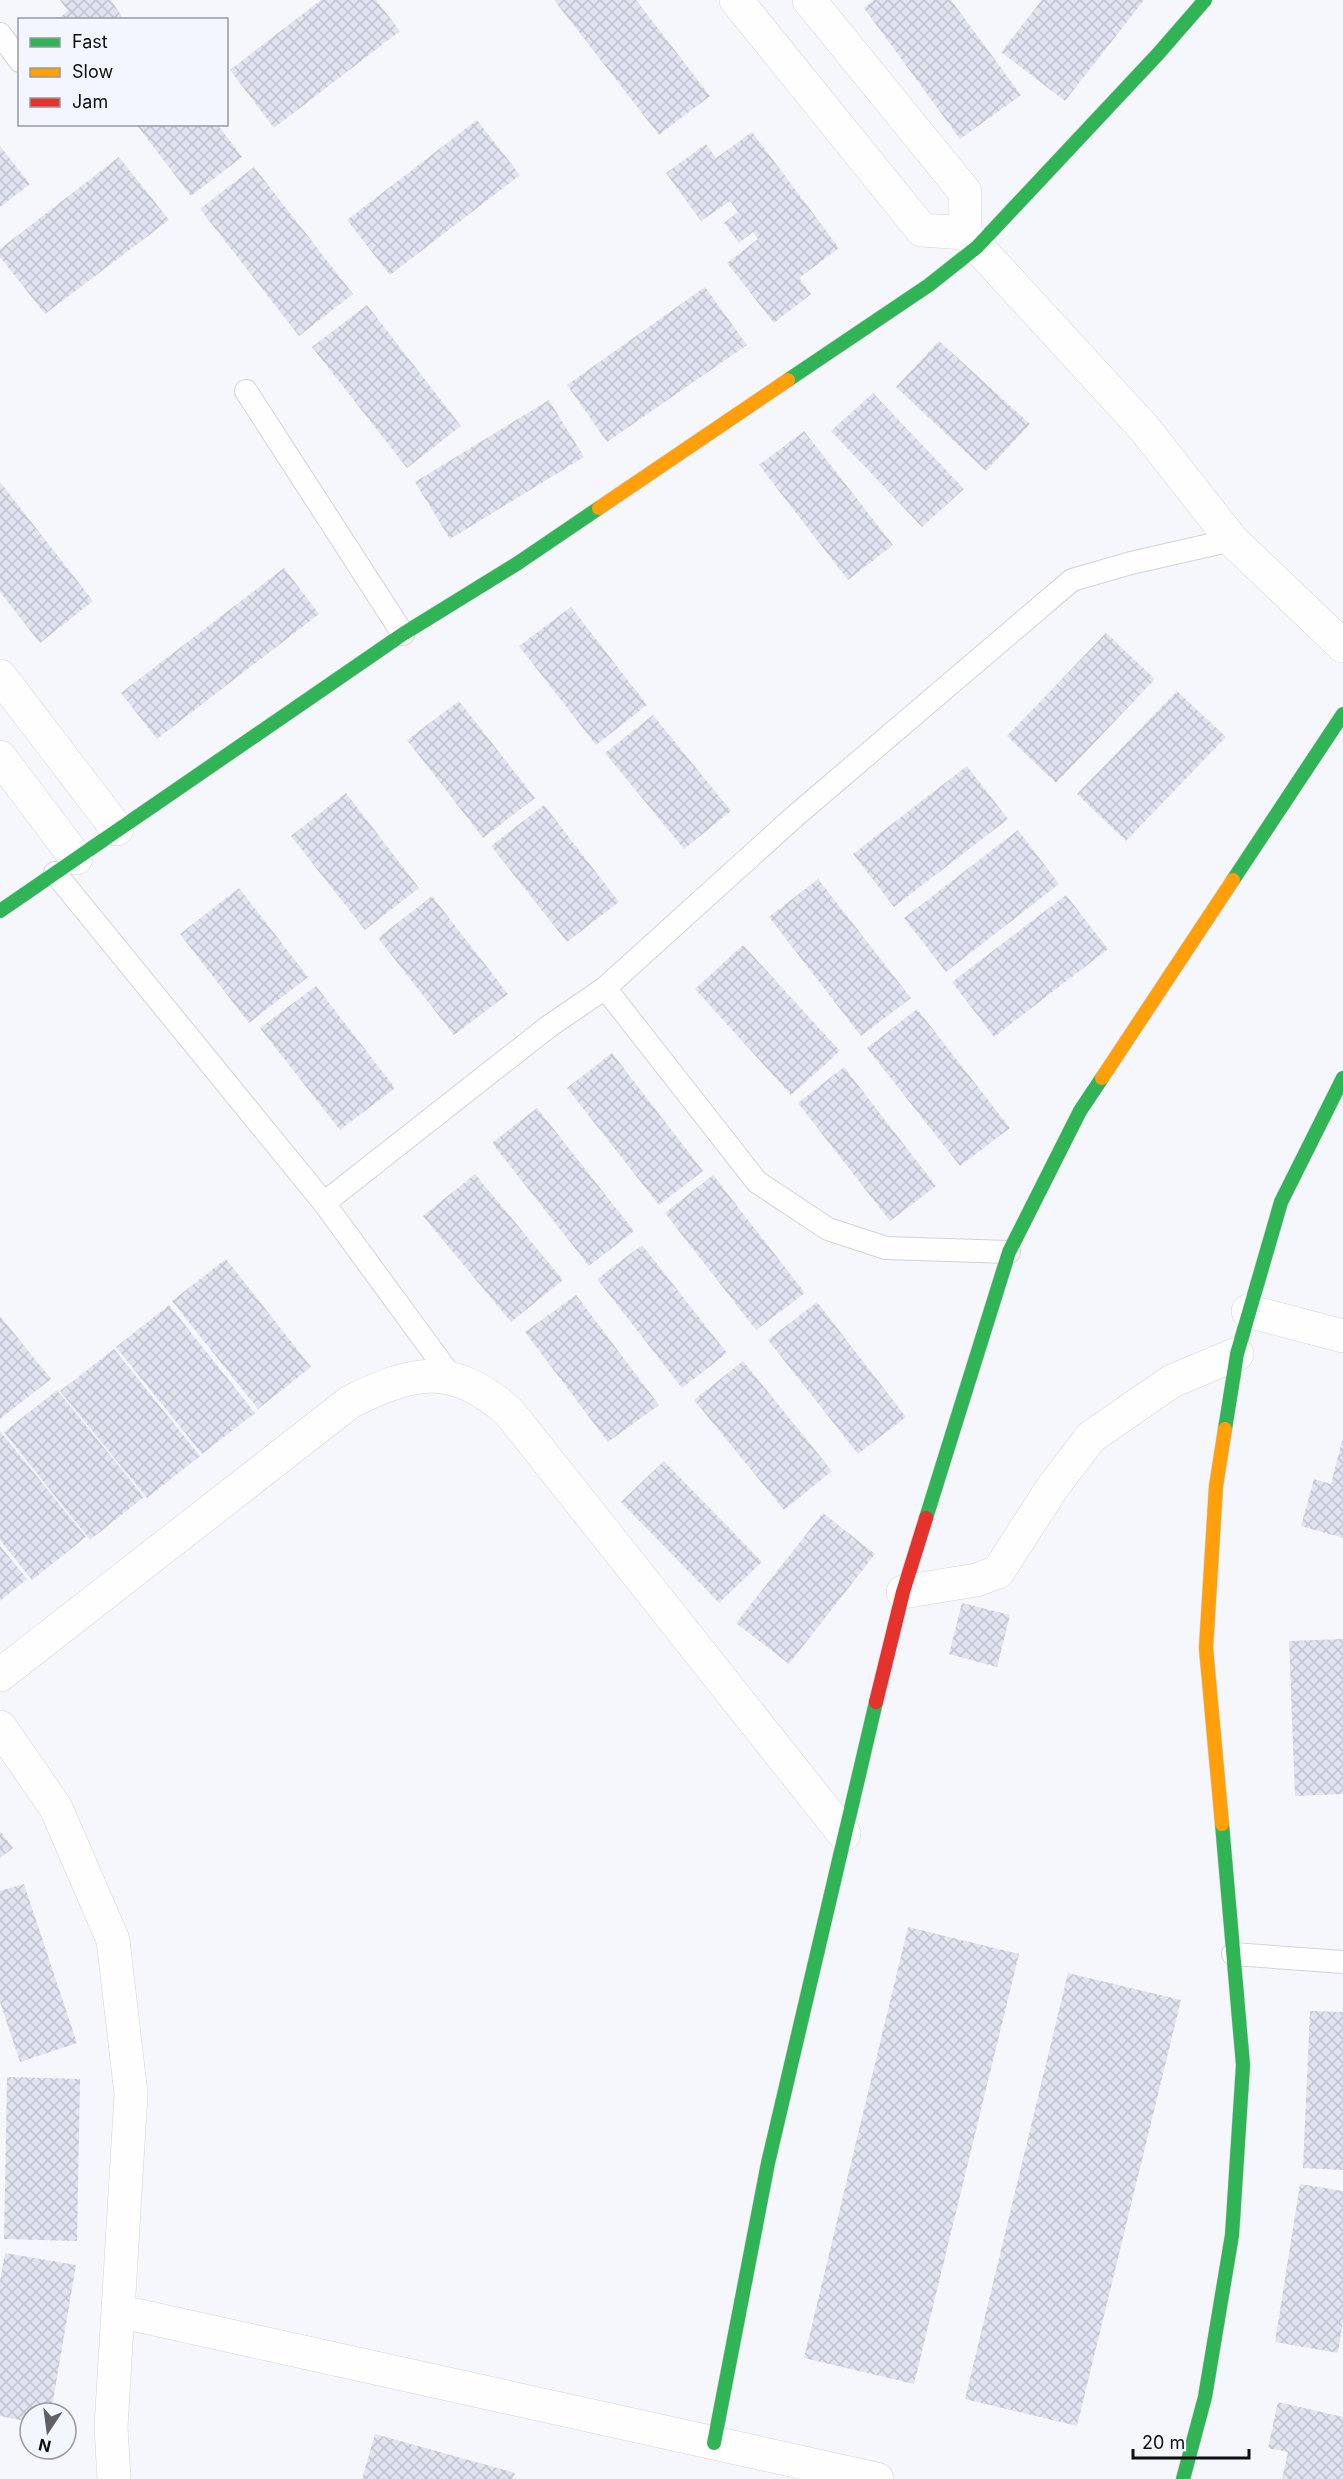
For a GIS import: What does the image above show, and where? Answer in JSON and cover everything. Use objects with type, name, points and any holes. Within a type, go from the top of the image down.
[{"type":"street","points":[[736,0],[922,230],[971,240]]},
{"type":"street","points":[[809,0],[965,192],[971,240],[1144,428],[1232,540],[1343,646]]},
{"type":"street","points":[[0,911],[403,634],[528,556],[929,285],[971,240],[1158,54],[1205,0]]},
{"type":"street","points":[[0,676],[117,830]]},
{"type":"street","points":[[714,2443],[768,2163],[903,1592],[1009,1252],[1080,1111],[1343,714]]},
{"type":"street","points":[[0,757],[66,865]]},
{"type":"street","points":[[1183,2479],[1205,2397],[1232,2235],[1243,2065],[1206,1648],[1216,1486],[1237,1354],[1281,1202],[1343,1078]]},
{"type":"street","points":[[1248,1311],[1343,1336]]},
{"type":"street","points":[[903,1592],[976,1580],[998,1572],[1052,1488],[1091,1437],[1172,1381],[1237,1354]]},
{"type":"street","points":[[0,1675],[350,1402],[385,1384],[419,1375],[453,1378],[488,1394],[509,1412],[844,1834]]},
{"type":"street","points":[[0,1727],[56,1808],[114,1940],[131,2094],[111,2427],[114,2479]]},
{"type":"street","points":[[118,2311],[877,2479]]},
{"type":"lane","points":[[0,34],[18,58]]},
{"type":"lane","points":[[246,391],[403,634]]},
{"type":"lane","points":[[324,1203],[539,1034],[605,988],[794,817],[1072,580],[1131,563],[1232,540]]},
{"type":"lane","points":[[66,865],[324,1203],[453,1378]]},
{"type":"lane","points":[[605,988],[757,1182],[828,1229],[886,1248],[1009,1252]]},
{"type":"lane","points":[[1233,1954],[1343,1962]]},
{"type":"building","points":[[60,0],[111,0],[123,18],[59,18],[68,11]]},
{"type":"building","points":[[321,0],[376,0],[400,31],[274,128],[230,70]]},
{"type":"building","points":[[554,0],[636,0],[710,96],[659,135]]},
{"type":"building","points":[[874,0],[951,0],[1021,95],[960,139],[864,8]]},
{"type":"building","points":[[1042,0],[1144,0],[1065,101],[1001,52]]},
{"type":"building","points":[[477,120],[520,175],[390,275],[347,220]]},
{"type":"building","points":[[138,126],[219,126],[242,157],[191,196]]},
{"type":"building","points":[[752,132],[839,248],[799,278],[811,294],[774,323],[727,263],[758,239],[753,232],[739,243],[724,223],[738,212],[730,201],[701,221],[666,173],[706,144],[716,158]]},
{"type":"building","points":[[0,146],[30,184],[0,207]]},
{"type":"building","points":[[119,157],[169,220],[45,314],[0,257],[0,249]]},
{"type":"building","points":[[254,167],[353,294],[299,336],[200,209]]},
{"type":"building","points":[[705,287],[747,345],[607,442],[567,385]]},
{"type":"building","points":[[367,305],[461,426],[407,468],[312,347]]},
{"type":"building","points":[[939,341],[1030,424],[986,471],[896,387]]},
{"type":"building","points":[[873,393],[964,489],[922,527],[831,431]]},
{"type":"building","points":[[549,400],[584,457],[450,539],[415,482]]},
{"type":"building","points":[[804,431],[893,545],[848,580],[759,465]]},
{"type":"building","points":[[0,482],[93,601],[40,643],[0,592]]},
{"type":"building","points":[[284,568],[319,614],[157,739],[121,693]]},
{"type":"building","points":[[571,607],[647,705],[596,745],[519,646]]},
{"type":"building","points":[[1106,633],[1155,679],[1056,783],[1007,736]]},
{"type":"building","points":[[1177,691],[1226,737],[1126,841],[1077,794]]},
{"type":"building","points":[[459,701],[535,798],[483,838],[407,740]]},
{"type":"building","points":[[653,715],[731,811],[684,849],[605,753]]},
{"type":"building","points":[[967,766],[1008,819],[894,907],[853,854]]},
{"type":"building","points":[[346,793],[419,888],[365,930],[291,836]]},
{"type":"building","points":[[544,805],[619,902],[567,942],[491,846]]},
{"type":"building","points":[[1018,830],[1059,884],[946,972],[904,918]]},
{"type":"building","points":[[818,879],[911,998],[861,1036],[769,917]]},
{"type":"building","points":[[239,888],[308,977],[249,1023],[180,934]]},
{"type":"building","points":[[1066,895],[1108,949],[994,1037],[952,982]]},
{"type":"building","points":[[432,896],[508,994],[454,1035],[378,938]]},
{"type":"building","points":[[743,945],[840,1051],[791,1095],[695,989]]},
{"type":"building","points":[[316,986],[395,1088],[340,1130],[260,1028]]},
{"type":"building","points":[[917,1009],[1010,1128],[960,1166],[867,1048]]},
{"type":"building","points":[[612,1053],[703,1171],[659,1205],[567,1088]]},
{"type":"building","points":[[844,1067],[936,1186],[890,1221],[798,1103]]},
{"type":"building","points":[[537,1108],[634,1231],[589,1266],[492,1143]]},
{"type":"building","points":[[475,1174],[563,1280],[511,1322],[423,1216]]},
{"type":"building","points":[[713,1175],[805,1293],[756,1330],[665,1213]]},
{"type":"building","points":[[642,1245],[727,1353],[682,1388],[597,1279]]},
{"type":"building","points":[[226,1259],[311,1367],[258,1409],[172,1301]]},
{"type":"building","points":[[576,1295],[659,1405],[608,1442],[525,1332]]},
{"type":"building","points":[[817,1302],[906,1417],[858,1454],[768,1340]]},
{"type":"building","points":[[169,1305],[255,1413],[202,1454],[116,1347]]},
{"type":"building","points":[[0,1316],[51,1379],[0,1419]]},
{"type":"building","points":[[114,1349],[200,1456],[147,1498],[60,1391]]},
{"type":"building","points":[[743,1361],[832,1471],[784,1510],[694,1400]]},
{"type":"building","points":[[57,1390],[144,1497],[90,1540],[4,1432]]},
{"type":"building","points":[[0,1431],[86,1537],[32,1580],[0,1540]]},
{"type":"building","points":[[1342,1441],[1343,1538],[1301,1526],[1314,1479],[1331,1484]]},
{"type":"building","points":[[664,1461],[762,1562],[719,1603],[621,1502]]},
{"type":"building","points":[[823,1513],[875,1554],[789,1664],[736,1623]]},
{"type":"building","points":[[0,1546],[27,1579],[0,1601]]},
{"type":"building","points":[[962,1603],[1010,1615],[997,1667],[949,1654]]},
{"type":"building","points":[[1343,1639],[1343,1794],[1295,1796],[1289,1641]]},
{"type":"building","points":[[0,1831],[13,1848],[0,1858]]},
{"type":"building","points":[[24,1884],[77,2043],[20,2062],[0,2002],[0,1891]]},
{"type":"building","points":[[908,1927],[1019,1954],[914,2384],[804,2358]]},
{"type":"building","points":[[1068,1973],[1181,2000],[1077,2426],[965,2399]]},
{"type":"building","points":[[1310,2011],[1343,2012],[1343,2170],[1303,2168]]},
{"type":"building","points":[[7,2077],[80,2079],[77,2241],[4,2239]]},
{"type":"building","points":[[1300,2184],[1343,2191],[1343,2320],[1338,2353],[1275,2342]]},
{"type":"building","points":[[5,2253],[76,2265],[53,2401],[18,2401],[18,2420],[0,2416],[0,2281]]},
{"type":"building","points":[[1278,2402],[1343,2417],[1343,2479],[1282,2479],[1288,2452],[1268,2448]]},
{"type":"building","points":[[375,2434],[515,2473],[513,2479],[362,2479]]},
{"type":"traffic: fast","points":[[788,380],[929,285],[977,247],[1158,54],[1205,0]]},
{"type":"traffic: fast","points":[[0,911],[403,634],[518,563],[599,508]]},
{"type":"traffic: fast","points":[[1233,880],[1343,714]]},
{"type":"traffic: fast","points":[[926,1518],[1009,1252],[1080,1111],[1102,1078]]},
{"type":"traffic: fast","points":[[1225,1429],[1237,1354],[1281,1202],[1343,1078]]},
{"type":"traffic: fast","points":[[714,2443],[768,2163],[876,1702]]},
{"type":"traffic: fast","points":[[1183,2479],[1205,2397],[1232,2235],[1243,2065],[1222,1824]]},
{"type":"traffic: slow","points":[[599,508],[788,380]]},
{"type":"traffic: slow","points":[[1102,1078],[1233,880]]},
{"type":"traffic: slow","points":[[1222,1824],[1206,1648],[1216,1486],[1225,1429]]},
{"type":"traffic: jam","points":[[876,1702],[903,1592],[926,1518]]}]
